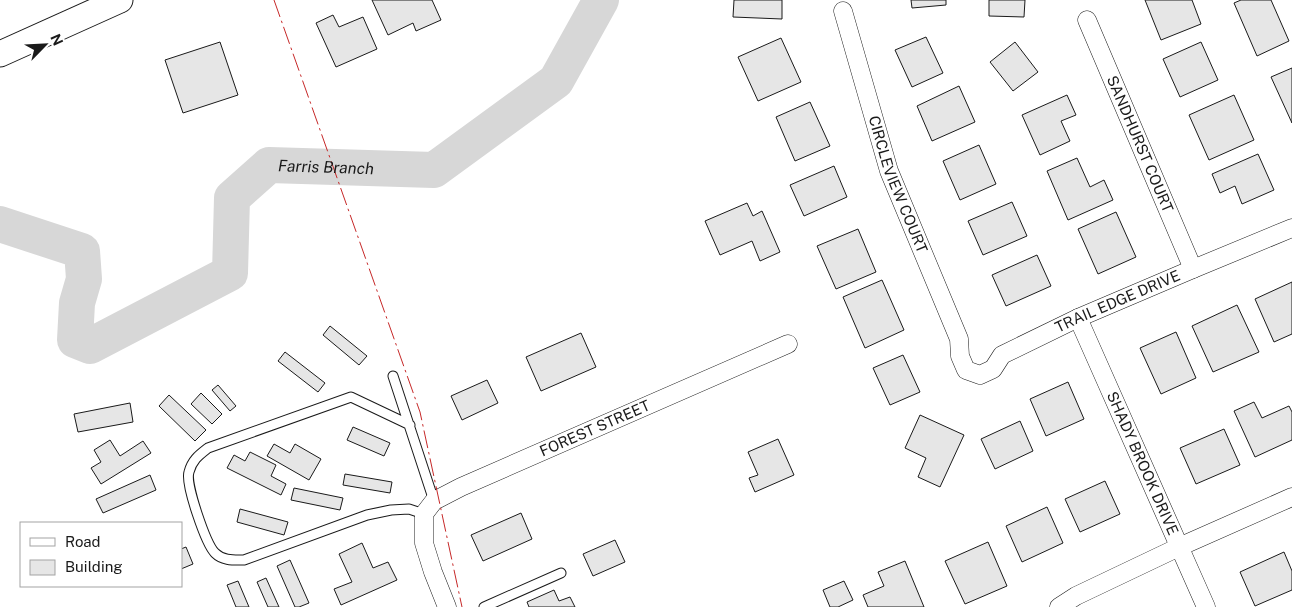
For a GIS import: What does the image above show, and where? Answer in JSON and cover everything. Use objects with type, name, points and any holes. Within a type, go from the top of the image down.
[{"type":"street","points":[[0,54],[120,0]]},
{"type":"street","name":"CIRCLEVIEW COURT","points":[[843,11],[889,171],[958,339],[960,356]]},
{"type":"street","name":"SANDHURST COURT","points":[[1087,20],[1193,268]]},
{"type":"street","name":"TRAIL EDGE DRIVE","points":[[960,356],[966,370],[980,375],[993,369],[1002,354],[1078,318],[1193,268],[1292,228]]},
{"type":"street","name":"SHADY BROOK DRIVE","points":[[1078,318],[1206,607]]},
{"type":"street","name":"FOREST STREET","points":[[427,516],[461,487],[788,344]]},
{"type":"street","points":[[1059,607],[1076,596],[1179,547],[1292,497]]},
{"type":"street","points":[[427,516],[424,543],[447,607]]},
{"type":"lane","points":[[393,376],[410,425],[427,516]]},
{"type":"lane","points":[[410,425],[351,397],[208,448],[193,460],[188,474],[189,485],[200,524],[215,552],[228,560],[244,560],[367,514],[409,509],[427,516]]},
{"type":"lane","points":[[484,607],[561,573]]},
{"type":"building","points":[[372,0],[432,0],[441,20],[416,31],[413,23],[388,35]]},
{"type":"building","points":[[734,0],[782,0],[782,19],[733,17]]},
{"type":"building","points":[[911,0],[946,0],[946,5],[912,8]]},
{"type":"building","points":[[989,0],[1025,0],[1024,17],[989,16]]},
{"type":"building","points":[[1145,0],[1192,0],[1201,24],[1161,40]]},
{"type":"building","points":[[1241,0],[1271,0],[1289,41],[1257,56],[1234,3]]},
{"type":"building","points":[[333,15],[339,27],[363,17],[377,49],[336,67],[316,23]]},
{"type":"building","points":[[926,37],[943,73],[912,87],[895,50]]},
{"type":"building","points":[[781,38],[801,82],[758,101],[738,57]]},
{"type":"building","points":[[220,42],[238,95],[183,113],[165,60]]},
{"type":"building","points":[[1015,42],[1038,72],[1013,91],[990,62]]},
{"type":"building","points":[[1201,42],[1218,80],[1180,97],[1163,59]]},
{"type":"building","points":[[1292,68],[1292,123],[1271,77]]},
{"type":"building","points":[[959,86],[975,122],[932,141],[917,106]]},
{"type":"building","points":[[1067,95],[1076,115],[1061,121],[1070,141],[1040,155],[1022,115]]},
{"type":"building","points":[[1234,95],[1254,140],[1209,160],[1189,115]]},
{"type":"building","points":[[810,102],[830,146],[795,161],[776,117]]},
{"type":"building","points":[[979,145],[996,184],[960,200],[943,161]]},
{"type":"building","points":[[1258,154],[1274,190],[1242,204],[1235,186],[1220,193],[1212,174]]},
{"type":"building","points":[[1077,158],[1090,187],[1104,180],[1113,200],[1068,220],[1047,171]]},
{"type":"building","points":[[834,166],[847,197],[804,216],[790,185]]},
{"type":"building","points":[[1012,202],[1027,236],[983,255],[968,221]]},
{"type":"building","points":[[747,203],[753,216],[762,211],[780,252],[760,261],[752,241],[720,255],[705,221]]},
{"type":"building","points":[[1116,212],[1136,257],[1098,274],[1078,229]]},
{"type":"building","points":[[858,229],[876,272],[836,289],[817,246]]},
{"type":"building","points":[[1037,255],[1051,286],[1006,306],[992,275]]},
{"type":"building","points":[[882,280],[904,330],[865,348],[843,297]]},
{"type":"building","points":[[1292,282],[1292,334],[1274,342],[1255,299]]},
{"type":"building","points":[[1237,305],[1259,352],[1213,372],[1192,326]]},
{"type":"building","points":[[330,326],[367,356],[359,365],[323,335]]},
{"type":"building","points":[[1176,332],[1196,378],[1161,394],[1140,348]]},
{"type":"building","points":[[581,333],[596,367],[541,391],[526,357]]},
{"type":"building","points":[[285,352],[325,383],[318,392],[278,361]]},
{"type":"building","points":[[903,355],[920,392],[890,405],[873,368]]},
{"type":"building","points":[[487,380],[498,403],[462,420],[451,396]]},
{"type":"building","points":[[1068,382],[1084,419],[1046,436],[1030,399]]},
{"type":"building","points":[[218,385],[236,406],[230,411],[212,390]]},
{"type":"building","points":[[201,393],[222,414],[212,424],[191,404]]},
{"type":"building","points":[[169,395],[206,430],[195,441],[159,406]]},
{"type":"building","points":[[1254,402],[1262,418],[1289,406],[1292,412],[1292,440],[1255,457],[1234,411]]},
{"type":"building","points":[[130,403],[133,422],[78,432],[74,414]]},
{"type":"building","points":[[920,415],[964,435],[940,487],[918,477],[926,458],[905,448]]},
{"type":"building","points":[[1020,421],[1033,451],[995,469],[981,439]]},
{"type":"building","points":[[353,427],[390,443],[384,456],[347,440]]},
{"type":"building","points":[[1224,429],[1240,465],[1196,484],[1180,448]]},
{"type":"building","points":[[778,439],[794,475],[755,492],[749,478],[758,475],[748,452]]},
{"type":"building","points":[[110,440],[120,456],[143,441],[151,453],[101,484],[91,468],[101,462],[94,450]]},
{"type":"building","points":[[274,444],[290,453],[295,444],[321,459],[309,480],[267,456]]},
{"type":"building","points":[[250,452],[276,465],[271,476],[286,484],[281,495],[227,468],[234,455],[245,461]]},
{"type":"building","points":[[345,474],[392,482],[390,493],[343,485]]},
{"type":"building","points":[[150,475],[156,490],[103,513],[96,499]]},
{"type":"building","points":[[1105,481],[1120,514],[1080,532],[1065,499]]},
{"type":"building","points":[[294,488],[343,498],[340,510],[291,500]]},
{"type":"building","points":[[1047,507],[1063,543],[1022,562],[1006,526]]},
{"type":"building","points":[[240,509],[288,522],[284,535],[237,522]]},
{"type":"building","points":[[521,513],[532,539],[483,561],[471,535]]},
{"type":"building","points":[[615,540],[625,562],[593,576],[583,554]]},
{"type":"building","points":[[988,542],[1007,586],[965,604],[945,561]]},
{"type":"building","points":[[362,543],[373,568],[388,562],[397,580],[341,605],[334,589],[352,582],[339,554]]},
{"type":"building","points":[[186,547],[193,564],[182,569],[182,549]]},
{"type":"building","points":[[1284,552],[1292,571],[1292,590],[1255,606],[1240,572]]},
{"type":"building","points":[[290,560],[309,603],[299,607],[295,607],[277,566]]},
{"type":"building","points":[[905,561],[924,607],[868,607],[863,595],[884,586],[878,572]]},
{"type":"building","points":[[266,578],[279,607],[268,607],[257,582]]},
{"type":"building","points":[[238,581],[249,607],[236,607],[227,585]]},
{"type":"building","points":[[844,581],[853,600],[838,607],[830,607],[823,590]]},
{"type":"building","points":[[554,590],[559,601],[570,597],[575,607],[529,607],[527,602]]},
{"type":"waterway","name":"Farris Branch","points":[[0,224],[82,251],[84,279],[77,303],[75,340],[90,346],[230,273],[232,198],[269,165],[434,170],[556,81],[601,0]]},
{"type":"power","points":[[274,0],[420,412],[462,607]]}]
